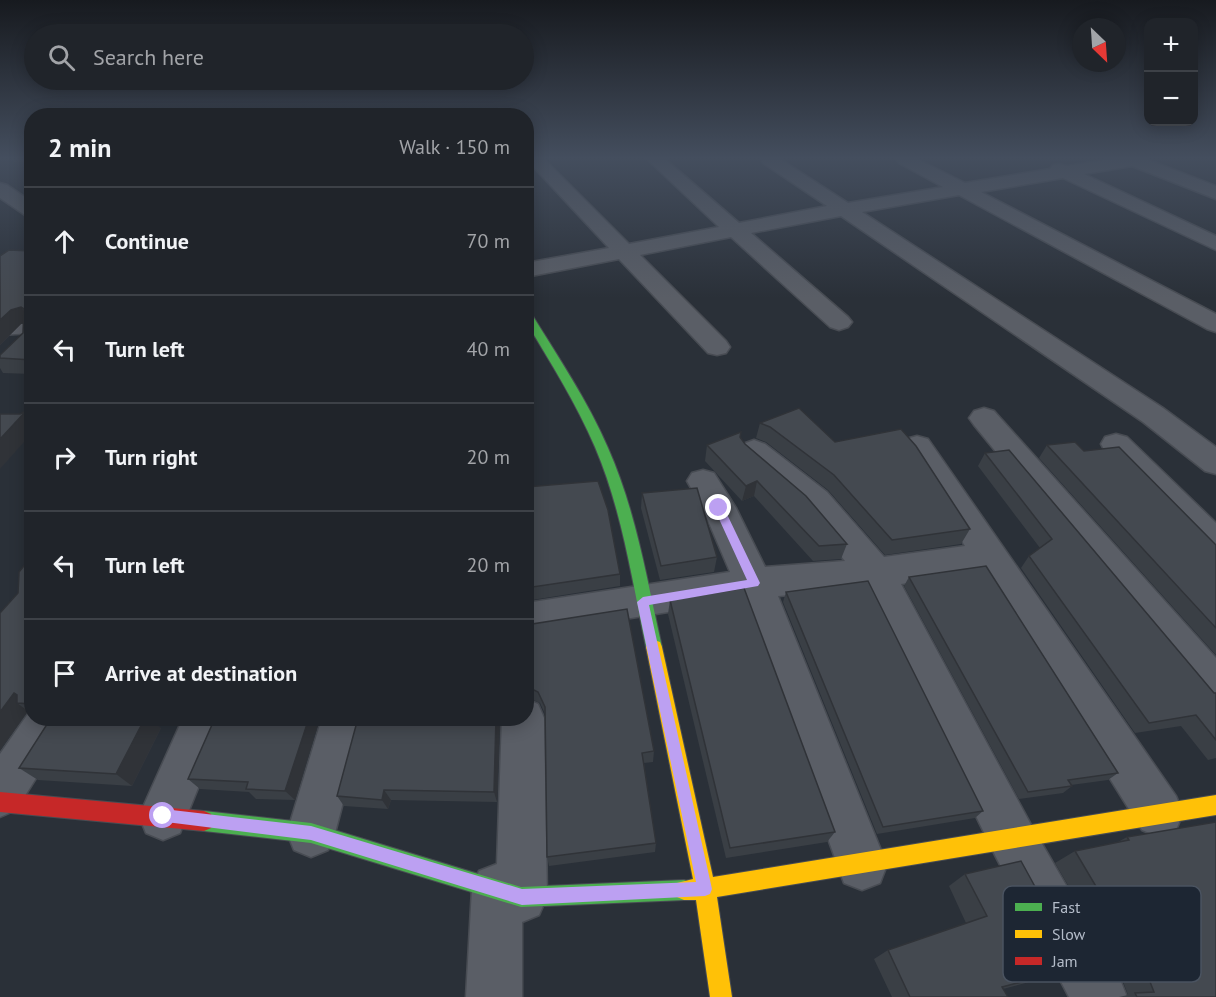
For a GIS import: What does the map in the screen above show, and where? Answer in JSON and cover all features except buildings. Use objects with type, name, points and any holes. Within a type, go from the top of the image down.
[{"type":"street","points":[[581,206],[717,347]]},
{"type":"street","points":[[707,206],[839,322]]},
{"type":"street","points":[[840,206],[1152,415],[1216,463]]},
{"type":"street","points":[[534,268],[865,206]]},
{"type":"street","points":[[991,206],[1216,324]]},
{"type":"street","points":[[1135,206],[1216,244]]},
{"type":"street","points":[[534,326],[566,380],[602,449],[627,522],[705,889],[721,997]]},
{"type":"street","points":[[984,417],[1216,688]]},
{"type":"street","points":[[1116,444],[1216,545]]},
{"type":"street","points":[[917,446],[1159,813]]},
{"type":"street","points":[[754,451],[815,501],[876,573],[1038,886]]},
{"type":"street","points":[[703,481],[719,508],[754,583],[862,865]]},
{"type":"street","points":[[534,618],[754,583],[876,573],[990,557]]},
{"type":"street","points":[[0,794],[45,726]]},
{"type":"street","points":[[163,816],[202,726]]},
{"type":"street","points":[[311,833],[342,726]]},
{"type":"street","points":[[494,997],[510,893],[522,726]]},
{"type":"street","points":[[0,802],[163,816],[311,833],[510,893],[705,889],[1216,805]]},
{"type":"street","points":[[1092,982],[1100,997]]},
{"type":"traffic: fast","points":[[534,326],[585,413],[611,472],[632,546],[654,647]]},
{"type":"traffic: fast","points":[[204,821],[311,833],[521,897],[684,890]]},
{"type":"traffic: slow","points":[[654,647],[705,889],[721,997]]},
{"type":"traffic: slow","points":[[684,890],[705,889],[1216,805]]},
{"type":"traffic: jam","points":[[0,802],[204,821]]},
{"type":"route","points":[[163,816],[311,833],[522,897],[705,889],[643,602],[754,583],[719,508]]}]
